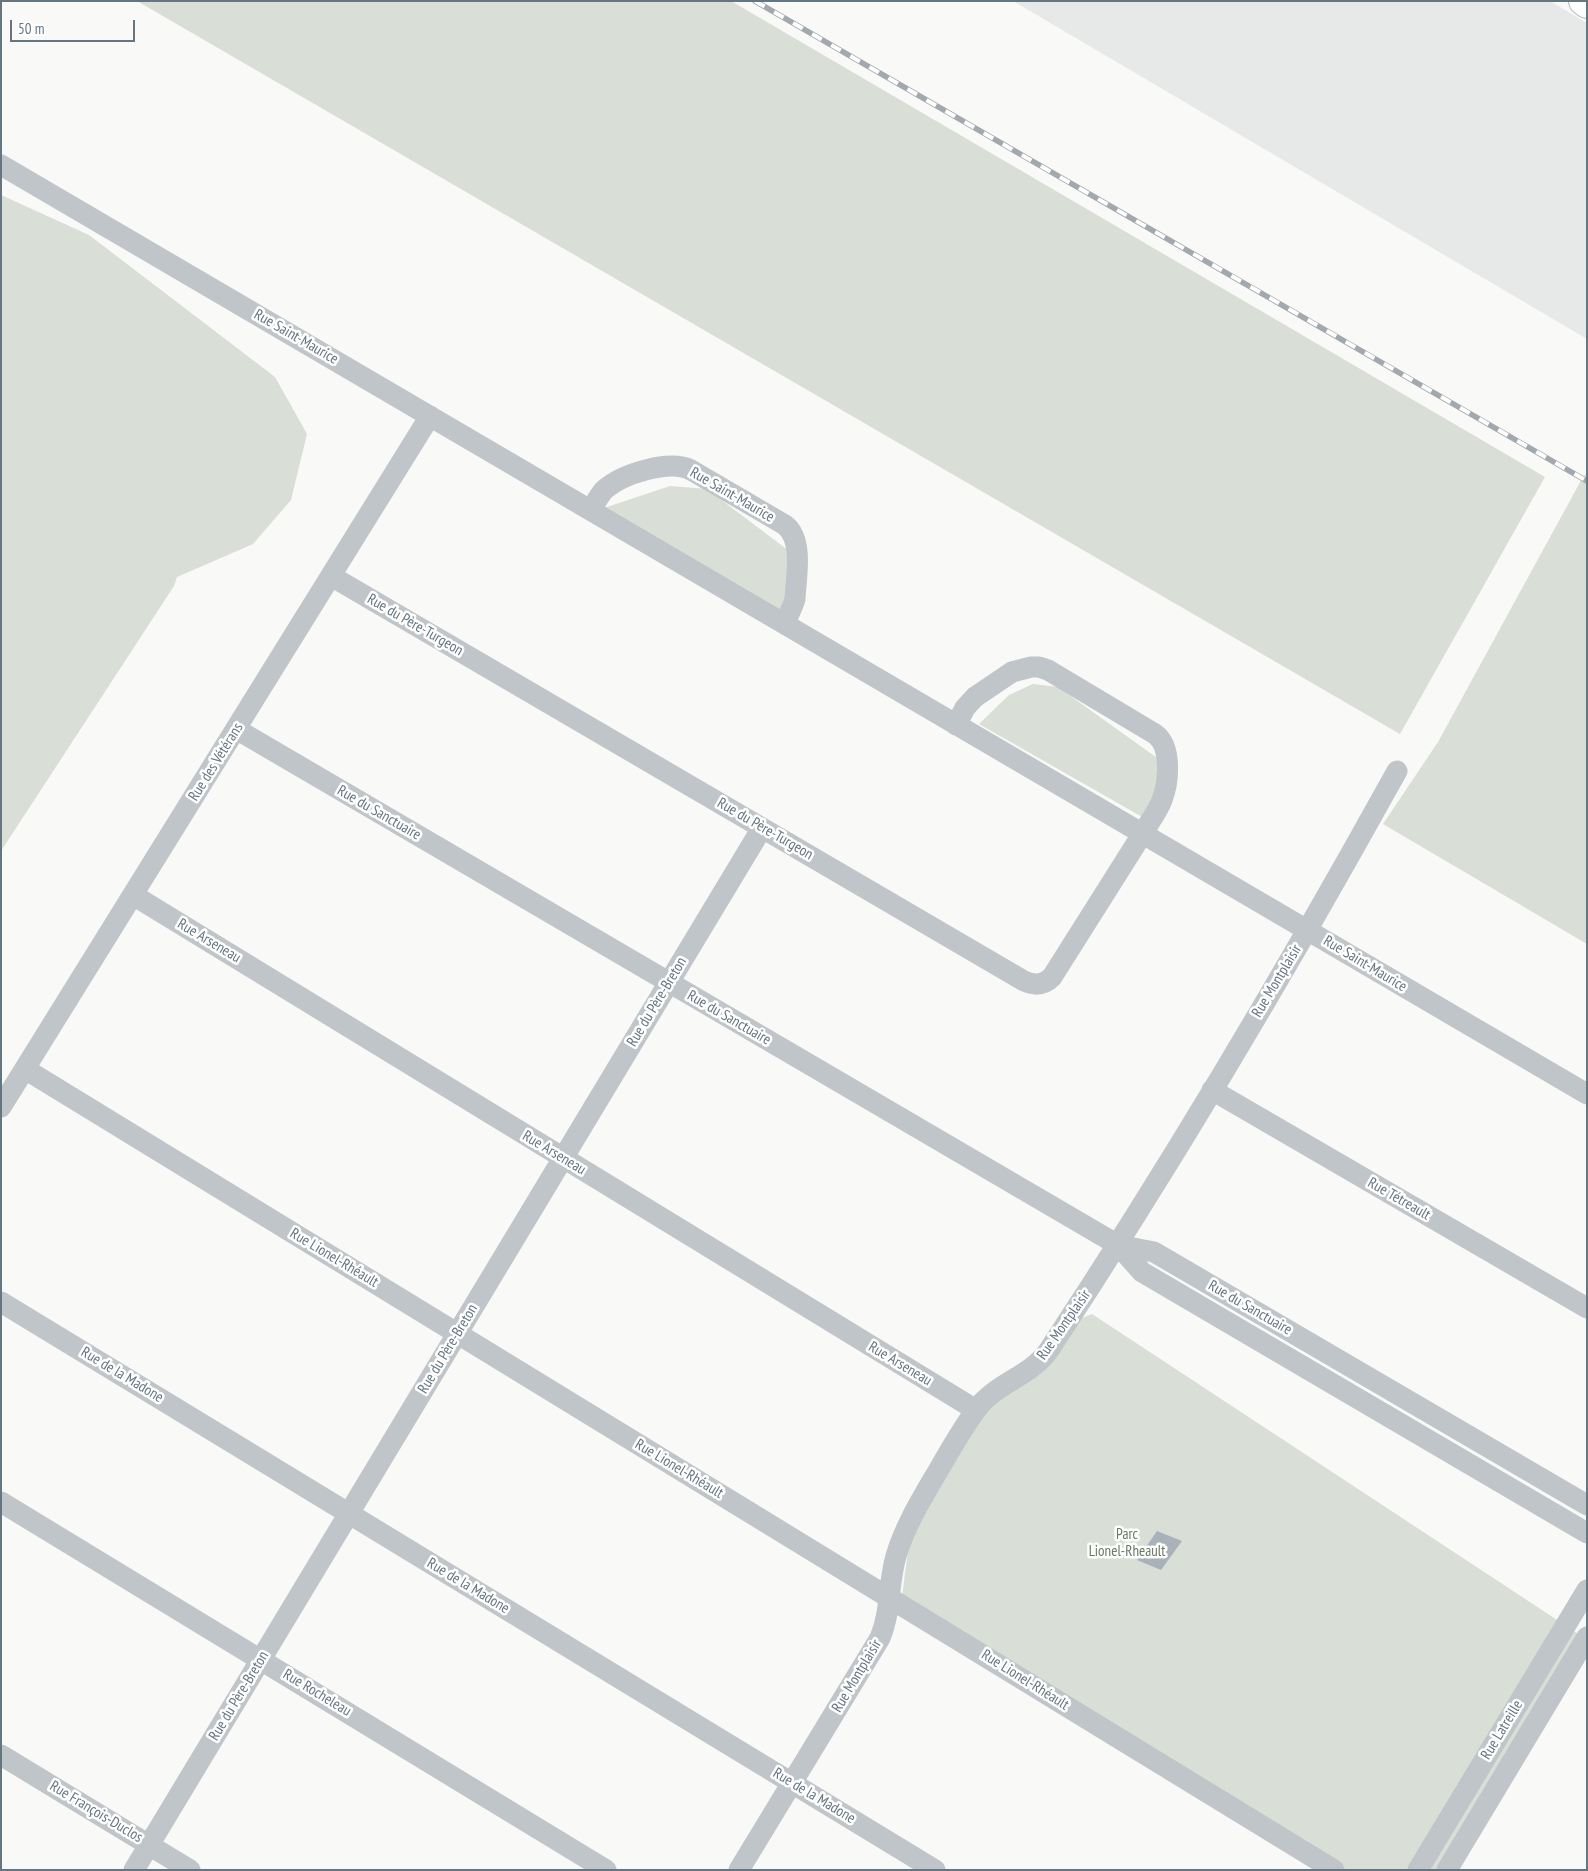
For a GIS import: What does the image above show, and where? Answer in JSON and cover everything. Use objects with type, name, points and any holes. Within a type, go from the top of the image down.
[{"type":"main road","points":[[1583,1],[1587,4]]},
{"type":"street","name":"Rue Saint-Maurice","points":[[1,165],[1587,1094]]},
{"type":"street","name":"Rue des Vétérans","points":[[1,1107],[430,416]]},
{"type":"street","name":"Rue Saint-Maurice","points":[[591,510],[601,494],[621,479],[656,468],[675,466],[691,470],[791,530],[797,550],[794,605],[785,623]]},
{"type":"street","name":"Rue du Père-Turgeon","points":[[331,576],[1024,981],[1038,985],[1052,977],[1143,833]]},
{"type":"street","points":[[956,725],[965,708],[975,697],[1012,672],[1031,667],[1048,670],[1155,734],[1163,742],[1168,759],[1164,794],[1153,818],[1143,833]]},
{"type":"street","name":"Rue du Sanctuaire","points":[[236,729],[1118,1245],[1142,1272],[1587,1533]]},
{"type":"street","name":"Rue Montplaisir","points":[[739,1870],[880,1638],[890,1598],[896,1558],[904,1534],[917,1507],[976,1410],[991,1393],[1029,1370],[1043,1359],[1118,1245],[1308,930],[1396,771]]},
{"type":"street","name":"Rue du Père-Breton","points":[[134,1870],[762,828]]},
{"type":"street","name":"Rue Arseneau","points":[[133,896],[976,1410]]},
{"type":"street","name":"Rue Lionel-Rhéault","points":[[25,1069],[1334,1870]]},
{"type":"street","name":"Rue Tétreault","points":[[1212,1090],[1587,1308]]},
{"type":"street","name":"Rue du Sanctuaire","points":[[1118,1245],[1154,1252],[1587,1504]]},
{"type":"street","name":"Rue de la Madone","points":[[1,1302],[936,1870]]},
{"type":"street","points":[[1366,1403],[1378,1383]]},
{"type":"street","name":"Rue Rocheleau","points":[[1,1502],[606,1870]]},
{"type":"street","name":"Rue Latreille","points":[[1418,1870],[1587,1590]]},
{"type":"street","name":"Rue Latreille","points":[[1447,1870],[1587,1637]]},
{"type":"street","points":[[1490,1750],[1511,1762]]},
{"type":"street","name":"Rue François-Duclos","points":[[1,1755],[190,1870]]},
{"type":"shaded area","points":[[1013,1],[1550,1],[1587,23],[1587,339]]},
{"type":"green space","points":[[137,1],[731,1],[1545,477],[1400,734]]},
{"type":"green space","points":[[1,195],[89,235],[275,377],[307,434],[291,500],[253,544],[177,577],[174,586],[1,851]]},
{"type":"green space","points":[[1584,475],[1587,476],[1587,944],[1383,824],[1438,742]]},
{"type":"green space","points":[[670,486],[707,489],[797,557],[791,618],[598,510]]},
{"type":"green space","points":[[1033,684],[1058,687],[1160,760],[1151,822],[979,724],[1009,695]]},
{"type":"green space","name":"Parc Lionel-Rheault","points":[[1092,1314],[1583,1637],[1447,1870],[1342,1870],[902,1597],[911,1527],[978,1411],[1074,1321]]},
{"type":"building","points":[[1157,1531],[1182,1541],[1161,1570],[1137,1560]]},
{"type":"railway","points":[[755,1],[1587,481]]}]
